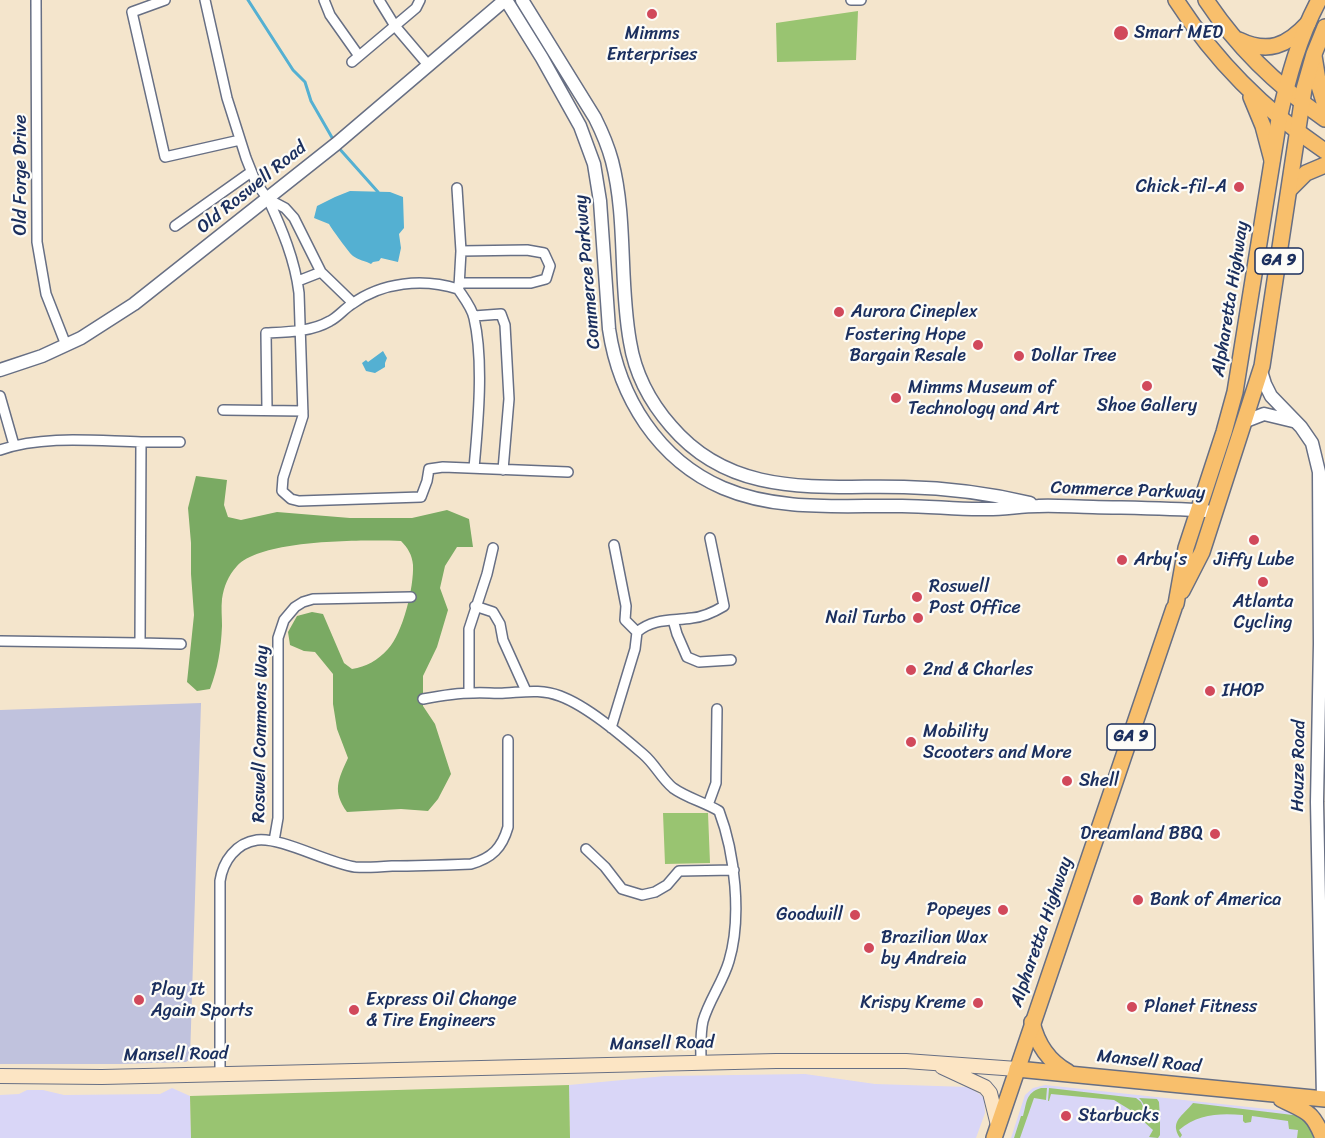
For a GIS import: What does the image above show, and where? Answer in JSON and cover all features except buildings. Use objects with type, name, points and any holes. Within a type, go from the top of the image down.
[{"type":"main road","points":[[1176,0],[1201,36],[1246,89],[1298,134],[1325,151]]},
{"type":"main road","points":[[1206,0],[1235,37],[1286,88],[1325,119]]},
{"type":"main road","name":"Alpharetta Highway","points":[[996,1132],[1175,606],[1186,548],[1235,392],[1279,118],[1286,88],[1308,23],[1319,0]]},
{"type":"main road","points":[[1235,37],[1255,46],[1270,48],[1289,40],[1308,23]]},
{"type":"main road","name":"Alpharetta Highway","points":[[1175,606],[1196,566],[1216,512],[1261,371],[1307,75],[1325,27]]},
{"type":"main road","points":[[1314,54],[1318,86],[1325,105]]},
{"type":"main road","points":[[1246,89],[1263,126],[1272,160]]},
{"type":"main road","points":[[1290,189],[1306,173],[1325,165]]},
{"type":"main road","points":[[1032,1022],[1036,1038],[1048,1057],[1073,1074]]},
{"type":"main road","points":[[932,1062],[985,1087],[990,1093],[996,1132]]},
{"type":"main road","name":"Mansell Road","points":[[0,1076],[92,1077],[701,1063],[932,1062],[1324,1098]]},
{"type":"main road","points":[[1273,1095],[1311,1114],[1323,1138]]},
{"type":"main road","name":"Houze Road","points":[[1324,1098],[1325,1119]]},
{"type":"street","name":"Old Forge Drive","points":[[36,0],[38,242],[46,294],[66,345]]},
{"type":"street","points":[[165,0],[153,2],[132,12],[165,157],[240,140]]},
{"type":"street","points":[[205,0],[227,98],[240,140],[256,183],[268,199],[285,234],[298,281],[303,411],[283,478],[282,491],[291,499],[299,501],[421,497],[429,469],[443,466],[568,471]]},
{"type":"street","points":[[324,0],[355,59],[416,8],[420,0]]},
{"type":"street","points":[[379,0],[394,26],[429,66]]},
{"type":"street","name":"Old Roswell Road","points":[[0,370],[66,345],[134,304],[268,199],[506,0]]},
{"type":"street","name":"Commerce Parkway","points":[[506,0],[542,58],[588,144],[599,192],[609,329],[616,362],[628,395],[649,429],[689,469],[722,488],[756,499],[790,504],[989,509],[1040,506],[1156,508],[1216,512]]},
{"type":"street","name":"Commerce Parkway","points":[[522,0],[595,118],[608,149],[619,199],[628,327],[632,350],[645,387],[675,431],[700,454],[715,463],[745,477],[768,482],[808,487],[905,487],[972,491],[1040,506]]},
{"type":"street","points":[[851,0],[861,0]]},
{"type":"street","points":[[175,226],[251,172]]},
{"type":"street","points":[[457,188],[461,250],[459,286],[474,316],[478,351],[479,406],[474,468]]},
{"type":"street","points":[[268,199],[285,208],[294,218],[321,272],[353,303]]},
{"type":"street","points":[[267,409],[266,333],[300,331],[329,322],[353,303],[378,289],[395,284],[459,286],[531,283],[546,279],[550,266],[544,253],[527,250],[461,250]]},
{"type":"street","points":[[298,281],[321,272]]},
{"type":"street","points":[[474,316],[501,314],[505,325],[509,399],[503,470]]},
{"type":"street","name":"Houze Road","points":[[1261,371],[1271,396],[1312,443],[1317,461],[1320,489],[1317,802],[1324,1098]]},
{"type":"street","points":[[0,396],[4,423],[14,445]]},
{"type":"street","points":[[223,410],[303,411]]},
{"type":"street","points":[[1246,421],[1264,414],[1293,421]]},
{"type":"street","points":[[0,450],[14,445],[41,441],[180,442]]},
{"type":"street","points":[[140,643],[141,442]]},
{"type":"street","points":[[611,728],[635,649],[637,632],[649,624],[662,620],[700,617],[724,606],[710,538]]},
{"type":"street","points":[[614,545],[626,606],[625,620],[637,632]]},
{"type":"street","points":[[469,693],[469,629],[488,574],[493,548]]},
{"type":"street","name":"Roswell Commons Way","points":[[274,841],[278,818],[278,638],[284,620],[295,606],[313,599],[411,597]]},
{"type":"street","points":[[476,606],[493,612],[500,624],[503,640],[526,691]]},
{"type":"street","points":[[673,620],[687,657],[699,662],[731,660]]},
{"type":"street","points":[[0,641],[182,644]]},
{"type":"street","points":[[423,699],[469,693],[526,691],[548,692],[561,696],[611,728],[653,763],[672,787],[719,811],[730,844],[734,870],[735,927],[726,972],[703,1020],[701,1063]]},
{"type":"street","points":[[708,805],[716,783],[717,709]]},
{"type":"street","points":[[220,1074],[221,873],[229,856],[241,846],[257,840],[274,841],[336,863],[358,867],[471,864],[484,860],[496,852],[504,840],[507,826],[508,740]]},
{"type":"street","points":[[586,849],[622,889],[642,895],[655,892],[680,871],[734,870]]},
{"type":"shaded area","points":[[201,703],[190,1059],[186,1062],[119,1064],[0,1064],[0,710]]},
{"type":"shaded area","points":[[805,1074],[875,1084],[968,1087],[984,1099],[985,1113],[976,1138],[570,1138],[569,1085],[665,1076]]},
{"type":"shaded area","points":[[1045,1085],[1295,1112],[1305,1114],[1316,1138],[1011,1138],[1025,1095],[1033,1088]]},
{"type":"shaded area","points":[[172,1088],[190,1096],[191,1138],[0,1138],[0,1095],[19,1094],[27,1090],[43,1090],[64,1095],[160,1094]]},
{"type":"green space","points":[[858,11],[856,60],[777,62],[776,23]]},
{"type":"green space","points":[[196,476],[227,480],[224,505],[228,517],[241,520],[277,512],[350,518],[412,518],[447,510],[469,519],[473,547],[457,547],[445,566],[440,588],[448,610],[437,647],[423,676],[423,706],[435,724],[451,774],[438,799],[428,811],[401,809],[347,812],[339,798],[338,791],[339,779],[348,758],[337,729],[333,704],[333,674],[315,652],[304,651],[290,645],[288,632],[297,616],[312,612],[323,614],[344,663],[352,669],[376,660],[393,642],[403,621],[413,574],[412,558],[408,549],[401,541],[340,541],[290,546],[250,557],[237,566],[225,585],[222,602],[221,643],[215,674],[210,689],[197,691],[187,682],[194,615],[188,508]]},
{"type":"green space","points":[[663,813],[708,813],[710,863],[665,864]]},
{"type":"green space","points":[[569,1085],[570,1138],[191,1138],[190,1096]]},
{"type":"green space","points":[[1041,1088],[1047,1088],[1046,1100],[1034,1098],[1020,1138],[1014,1138],[1029,1096]]},
{"type":"green space","points":[[1049,1088],[1136,1098],[1141,1102],[1148,1118],[1160,1121],[1160,1135],[1158,1138],[1149,1137],[1153,1130],[1132,1111],[1114,1100],[1051,1094],[1048,1101]]},
{"type":"green space","points":[[1139,1098],[1157,1099],[1160,1119],[1149,1115]]},
{"type":"green space","points":[[1193,1103],[1301,1116],[1312,1126],[1313,1138],[1297,1138],[1298,1130],[1289,1129],[1288,1121],[1252,1116],[1251,1122],[1245,1123],[1243,1115],[1226,1114],[1201,1118],[1186,1125],[1179,1130],[1182,1135],[1180,1138],[1177,1123]]},
{"type":"water","points":[[350,191],[390,192],[403,197],[404,228],[399,234],[401,248],[398,262],[381,258],[371,264],[355,257],[329,224],[314,218],[317,206]]},
{"type":"water","points":[[383,351],[387,358],[385,367],[375,373],[366,371],[362,363],[366,360],[368,362]]},
{"type":"waterway","points":[[248,0],[293,70],[305,82],[311,101],[334,141]]},
{"type":"waterway","points":[[337,146],[378,192]]},
{"type":"place","name":"Mimms Enterprises","points":[[652,14]]},
{"type":"place","name":"Smart MED","points":[[1121,33]]},
{"type":"place","name":"Chick-fil-A","points":[[1239,187]]},
{"type":"place","name":"Aurora Cineplex","points":[[839,312]]},
{"type":"place","name":"Fostering Hope Bargain Resale","points":[[978,345]]},
{"type":"place","name":"Dollar Tree","points":[[1019,356]]},
{"type":"place","name":"Shoe Gallery","points":[[1147,386]]},
{"type":"place","name":"Mimms Museum of Technology and Art","points":[[896,398]]},
{"type":"place","name":"Jiffy Lube","points":[[1254,540]]},
{"type":"place","name":"Arby's","points":[[1122,560]]},
{"type":"place","name":"Atlanta Cycling","points":[[1263,582]]},
{"type":"place","name":"Roswell Post Office","points":[[917,597]]},
{"type":"place","name":"Nail Turbo","points":[[918,618]]},
{"type":"place","name":"2nd & Charles","points":[[911,670]]},
{"type":"place","name":"IHOP","points":[[1210,691]]},
{"type":"place","name":"Mobility Scooters and More","points":[[911,742]]},
{"type":"place","name":"Shell","points":[[1067,781]]},
{"type":"place","name":"Dreamland BBQ","points":[[1215,834]]},
{"type":"place","name":"Bank of America","points":[[1138,900]]},
{"type":"place","name":"Popeyes","points":[[1003,910]]},
{"type":"place","name":"Goodwill","points":[[855,915]]},
{"type":"place","name":"Brazilian Wax by Andreia","points":[[869,948]]},
{"type":"place","name":"Play It Again Sports","points":[[139,1000]]},
{"type":"place","name":"Krispy Kreme","points":[[978,1003]]},
{"type":"place","name":"Planet Fitness","points":[[1132,1007]]},
{"type":"place","name":"Express Oil Change & Tire Engineers","points":[[354,1010]]},
{"type":"place","name":"Starbucks","points":[[1066,1116]]}]
